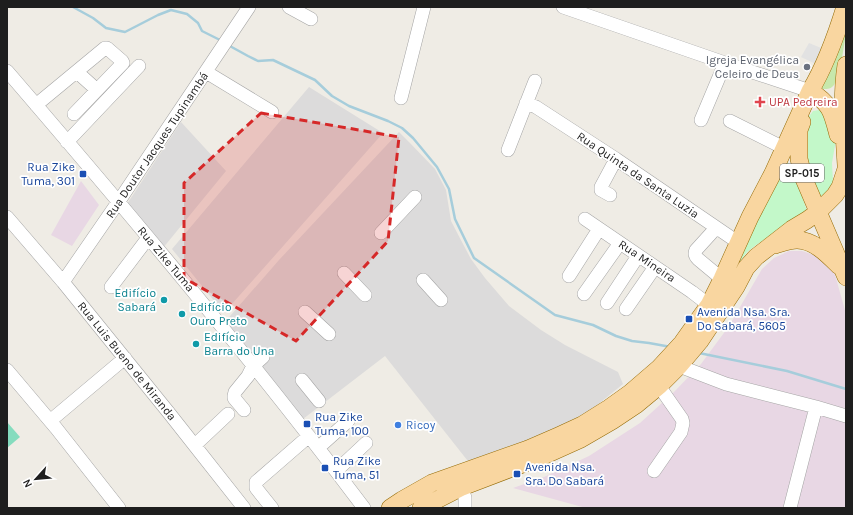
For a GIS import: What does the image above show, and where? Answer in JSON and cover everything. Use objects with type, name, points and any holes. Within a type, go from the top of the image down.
[{"type":"main road","points":[[390,508],[430,478],[528,448],[582,425],[630,393],[659,368],[682,343],[708,305],[722,279],[750,217],[773,173],[810,91],[816,82],[836,35],[845,7]]},
{"type":"main road","points":[[421,508],[462,487],[541,457],[581,439],[612,421],[659,386],[700,341],[736,287],[746,268],[756,257],[769,246],[818,212],[840,187],[846,167],[843,82],[846,65]]},
{"type":"main road","points":[[810,91],[821,98],[828,106],[832,114],[846,167]]},
{"type":"main road","name":"SP-015","points":[[810,91],[800,130],[799,159],[804,179],[845,274]]},
{"type":"main road","points":[[769,246],[795,240],[805,240],[830,256],[845,274]]},
{"type":"street","name":"Rua Doutor Jacques Tupinambá","points":[[64,282],[249,7]]},
{"type":"street","points":[[289,7],[311,20]]},
{"type":"street","points":[[401,98],[424,7]]},
{"type":"street","points":[[563,7],[810,91]]},
{"type":"street","points":[[36,105],[105,48],[107,48],[123,63],[74,114]]},
{"type":"street","points":[[697,118],[722,62]]},
{"type":"street","points":[[67,142],[139,66]]},
{"type":"street","name":"Rua Zike Tuma","points":[[7,72],[191,288],[253,366],[284,395],[309,436],[364,508]]},
{"type":"street","points":[[76,72],[97,90]]},
{"type":"street","points":[[206,72],[272,112]]},
{"type":"street","points":[[508,150],[531,105],[535,81]]},
{"type":"street","name":"Rua Quinta da Santa Luzia","points":[[531,105],[616,159],[739,243]]},
{"type":"street","points":[[730,121],[784,148]]},
{"type":"street","points":[[610,195],[601,190],[601,187],[616,159]]},
{"type":"street","points":[[380,233],[415,197]]},
{"type":"street","name":"Rua Luis Bueno de Miranda","points":[[7,216],[64,282],[244,508]]},
{"type":"street","name":"Rua Mineira","points":[[585,219],[692,292],[708,305]]},
{"type":"street","points":[[716,228],[694,253],[698,259],[722,279]]},
{"type":"street","points":[[569,276],[599,229]]},
{"type":"street","points":[[111,287],[148,238]]},
{"type":"street","points":[[584,294],[620,243]]},
{"type":"street","points":[[607,303],[638,256]]},
{"type":"street","points":[[626,309],[655,267]]},
{"type":"street","points":[[344,273],[365,295]]},
{"type":"street","points":[[423,280],[441,300]]},
{"type":"street","points":[[305,312],[329,334]]},
{"type":"street","points":[[244,410],[234,398],[235,392],[248,376],[253,366],[263,357]]},
{"type":"street","points":[[50,421],[124,358]]},
{"type":"street","points":[[678,366],[726,384],[846,416]]},
{"type":"street","points":[[7,370],[50,421],[119,508]]},
{"type":"street","points":[[302,380],[319,401]]},
{"type":"street","points":[[654,471],[681,432],[683,423],[682,419],[659,386]]},
{"type":"street","points":[[790,508],[816,407]]},
{"type":"street","points":[[195,445],[228,414]]},
{"type":"street","points":[[318,448],[348,421]]},
{"type":"street","points":[[272,508],[256,488],[256,482],[309,436]]},
{"type":"street","points":[[336,471],[366,442]]},
{"type":"street","points":[[462,487],[465,498],[465,508]]},
{"type":"highlighted area","points":[[261,113],[399,137],[388,241],[296,341],[184,278],[184,183]]},
{"type":"shaded area","points":[[809,43],[826,50],[818,65],[801,57]]},
{"type":"shaded area","points":[[309,87],[383,133],[224,313],[172,249]]},
{"type":"shaded area","points":[[181,122],[226,171],[163,248],[127,204]]},
{"type":"shaded area","points":[[399,132],[435,169],[446,190],[451,221],[471,259],[509,306],[541,330],[565,345],[618,372],[623,384],[585,415],[560,429],[471,465],[385,356],[303,419],[224,323],[279,260]]},
{"type":"shaded area","points":[[81,181],[99,205],[72,246],[51,235]]},
{"type":"shaded area","points":[[789,251],[802,251],[814,255],[834,271],[846,314],[846,508],[586,508],[513,488],[544,477],[589,456],[640,423],[674,392],[701,364],[729,326],[762,269],[774,258]]},
{"type":"green space","points":[[843,33],[846,34],[840,68],[836,81],[831,88],[823,89],[820,85]]},
{"type":"green space","points":[[819,110],[824,112],[836,140],[832,163],[833,181],[831,189],[827,195],[821,196],[815,192],[804,159],[807,119],[813,111]]},
{"type":"green space","points":[[788,163],[792,167],[807,211],[747,252],[736,267],[784,165]]},
{"type":"green space","points":[[7,422],[20,437],[7,448]]},
{"type":"waterway","points":[[73,7],[93,18],[106,28],[125,32],[171,10],[187,14],[198,23],[202,31],[222,41]]},
{"type":"waterway","points":[[228,45],[258,61],[273,60],[315,80],[332,96],[349,106],[402,128],[413,138],[437,167],[449,189],[455,219],[474,258],[555,315],[593,325],[616,336],[632,341],[671,347]]},
{"type":"waterway","points":[[699,353],[787,371],[846,389]]},
{"type":"place","name":"Igreja Evangélica Celeiro de Deus","points":[[807,67]]},
{"type":"place","name":"UPA Pedreira","points":[[760,102]]},
{"type":"place","name":"Rua Zike Tuma, 301","points":[[83,174]]},
{"type":"place","name":"Edifício Sabará","points":[[164,300]]},
{"type":"place","name":"Edifício Ouro Preto","points":[[182,314]]},
{"type":"place","name":"Avenida Nsa. Sra. Do Sabará, 5605","points":[[689,319]]},
{"type":"place","name":"Edifício Barra do Una","points":[[196,344]]},
{"type":"place","name":"Rua Zike Tuma, 100","points":[[307,424]]},
{"type":"place","name":"Ricoy","points":[[398,425]]},
{"type":"place","name":"Rua Zike Tuma, 51","points":[[325,468]]},
{"type":"place","name":"Avenida Nsa. Sra. Do Sabará","points":[[517,474]]}]
